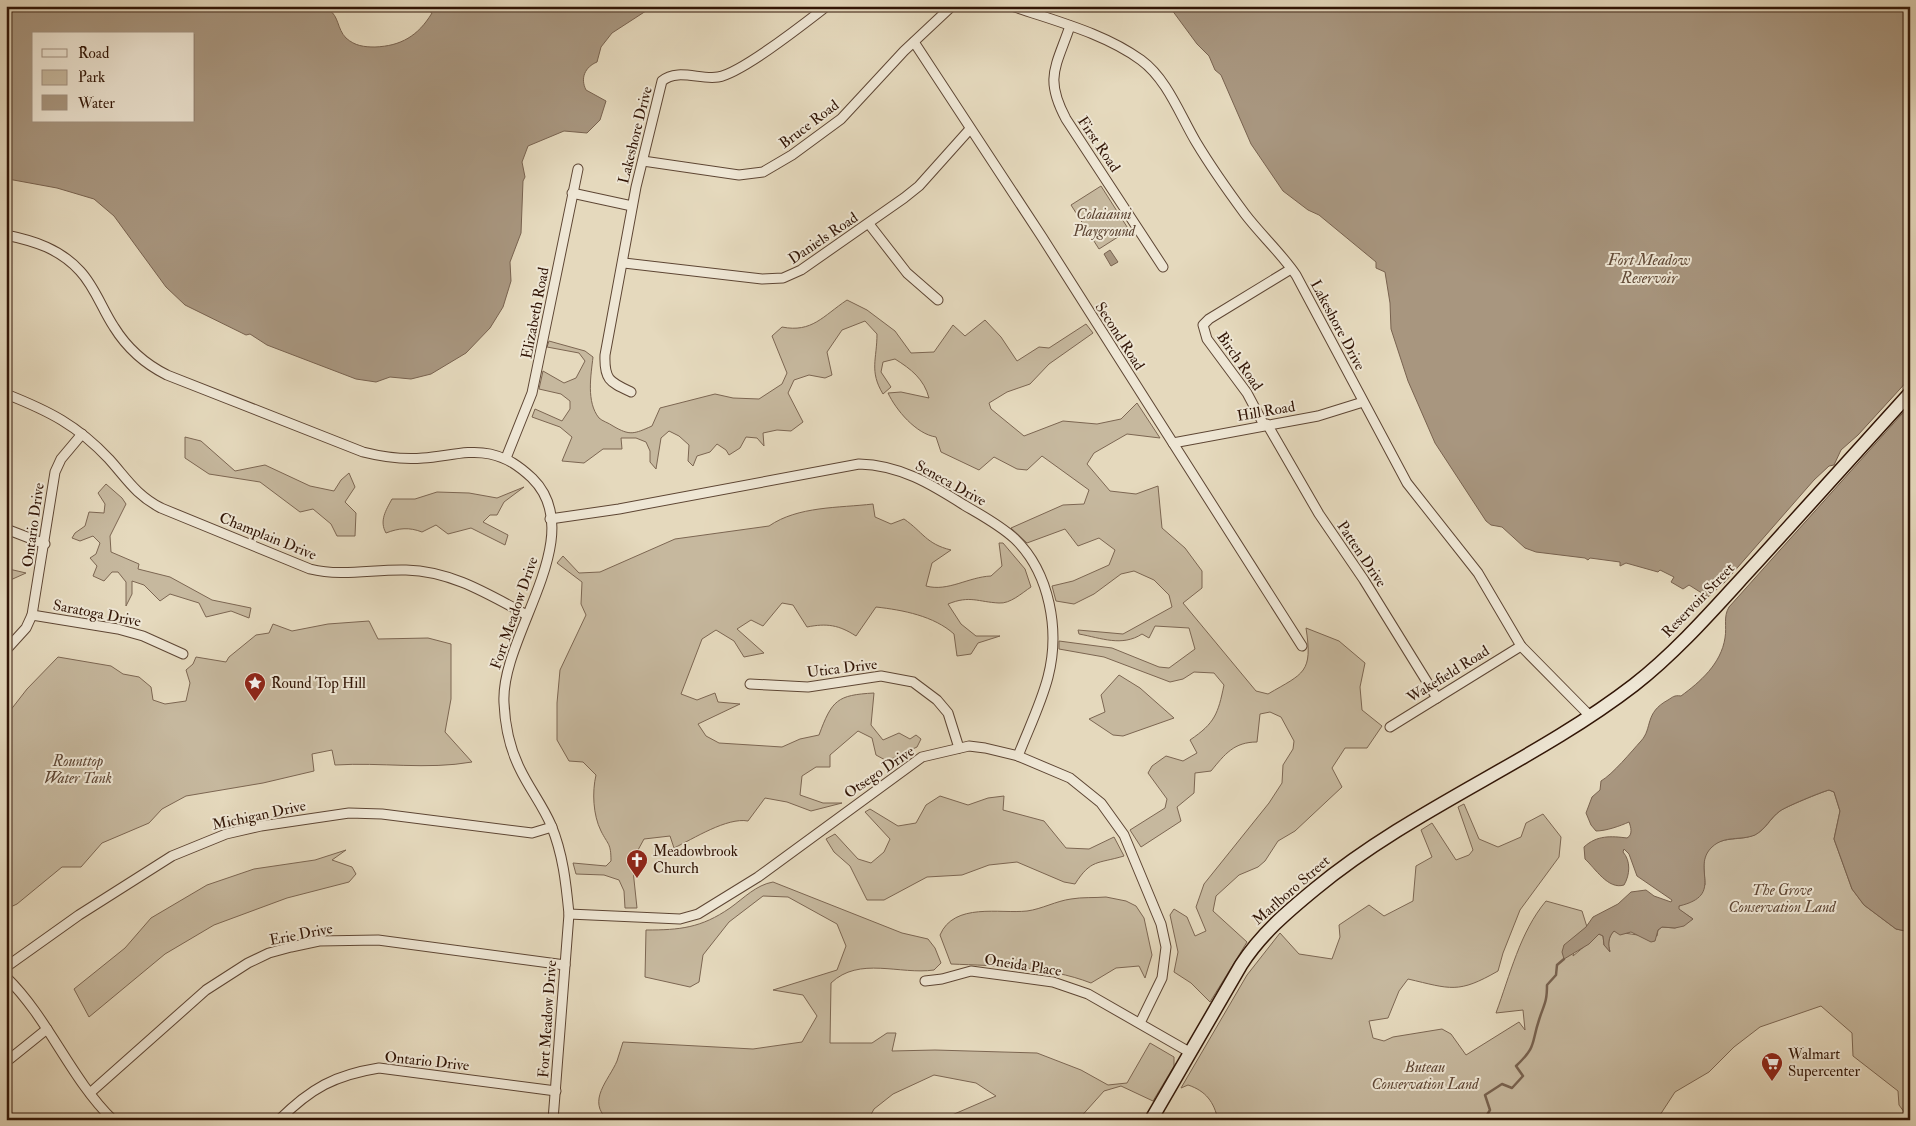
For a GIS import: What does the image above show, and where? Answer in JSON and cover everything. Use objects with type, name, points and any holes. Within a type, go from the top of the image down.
[{"type":"street","name":"Lakeshore Drive","points":[[630,392],[610,381],[604,370],[624,263],[632,206],[662,81],[672,75],[711,78],[734,72],[827,6]]},
{"type":"street","name":"Bruce Road","points":[[642,161],[739,175],[763,172],[841,119],[914,42],[952,6]]},
{"type":"street","name":"Lakeshore Drive","points":[[1012,6],[1070,26],[1117,46],[1140,59],[1154,72],[1204,155],[1246,214],[1292,269],[1407,483],[1478,573],[1522,646],[1590,716]]},
{"type":"street","name":"First Road","points":[[1070,26],[1053,78],[1056,98],[1066,119],[1163,267]]},
{"type":"street","name":"Second Road","points":[[914,42],[1174,443],[1302,646]]},
{"type":"street","name":"Daniels Road","points":[[624,263],[762,279],[783,278],[802,270],[869,224],[919,186],[970,129]]},
{"type":"street","name":"Elizabeth Road","points":[[506,458],[521,422],[536,377],[578,170]]},
{"type":"street","points":[[572,193],[632,206]]},
{"type":"street","points":[[869,224],[902,268],[938,300]]},
{"type":"street","name":"Fort Meadow Drive","points":[[6,235],[34,240],[68,260],[82,272],[128,347],[154,369],[363,452],[386,458],[474,452],[506,458],[520,466],[536,483],[549,505],[547,566],[514,643],[504,682],[505,720],[509,738],[521,771],[552,827],[563,860],[568,914],[553,1120]]},
{"type":"street","name":"Birch Road","points":[[1265,424],[1247,393],[1207,339],[1203,325],[1209,319],[1292,269]]},
{"type":"street","name":"Reservoir Street","points":[[1472,786],[1590,716],[1636,683],[1691,633],[1910,393]]},
{"type":"street","name":"Champlain Drive","points":[[6,394],[62,418],[82,434],[146,500],[260,548],[326,573],[354,574],[405,570],[434,572],[478,588],[527,615]]},
{"type":"street","name":"Hill Road","points":[[1174,443],[1329,413],[1363,402]]},
{"type":"street","name":"Patten Drive","points":[[1265,424],[1318,514],[1364,580],[1437,698]]},
{"type":"street","name":"Ontario Drive","points":[[6,650],[26,628],[32,615],[45,544],[51,489],[55,472],[61,459],[82,434]]},
{"type":"street","name":"Seneca Drive","points":[[550,519],[619,509],[860,464],[879,465],[928,482],[994,523],[1015,539],[1036,567],[1049,601],[1053,639],[1048,678],[1018,756]]},
{"type":"street","points":[[6,529],[45,544]]},
{"type":"street","name":"Saratoga Drive","points":[[32,615],[118,629],[143,636],[183,654]]},
{"type":"street","name":"Wakefield Road","points":[[1390,726],[1522,646]]},
{"type":"street","name":"Utica Drive","points":[[750,684],[808,687],[880,676],[913,682],[938,700],[948,713],[959,748]]},
{"type":"street","name":"Otsego Drive","points":[[568,914],[680,919],[698,914],[758,877],[922,757],[959,748],[985,748],[1018,756],[1064,775],[1091,794],[1110,814],[1130,848],[1161,924],[1166,947],[1162,978],[1140,1023]]},
{"type":"street","name":"Marlboro Street","points":[[1152,1120],[1241,965],[1255,944],[1271,927],[1350,862],[1472,786]]},
{"type":"street","name":"Michigan Drive","points":[[6,967],[79,914],[172,856],[226,834],[261,826],[349,813],[382,814],[532,833],[552,827]]},
{"type":"street","name":"Erie Drive","points":[[90,1093],[206,990],[248,963],[269,953],[291,946],[319,941],[378,940],[565,965]]},
{"type":"street","name":"Oneida Place","points":[[926,980],[971,971],[1053,982],[1088,994],[1191,1053]]},
{"type":"street","points":[[6,977],[32,1007],[90,1093],[113,1120]]},
{"type":"street","points":[[6,1062],[47,1029]]},
{"type":"street","name":"Ontario Drive","points":[[279,1120],[321,1085],[352,1072],[379,1068],[556,1091]]},
{"type":"green space","name":"Colaianni Playground","points":[[1101,186],[1129,230],[1099,249],[1071,205]]},
{"type":"green space","points":[[847,300],[867,310],[895,331],[911,353],[934,352],[953,325],[965,336],[985,320],[1001,337],[1017,361],[1039,347],[1049,348],[1086,324],[1093,333],[1049,364],[1030,384],[1007,392],[989,403],[991,409],[1024,436],[1063,421],[1097,424],[1121,419],[1137,403],[1160,438],[1127,434],[1094,453],[1087,464],[1110,491],[1136,494],[1158,486],[1162,528],[1185,548],[1202,571],[1202,588],[1183,603],[1256,691],[1268,694],[1298,676],[1303,670],[1307,663],[1308,654],[1306,628],[1339,641],[1365,663],[1360,687],[1362,710],[1382,726],[1367,748],[1345,748],[1332,768],[1342,787],[1295,831],[1278,841],[1265,861],[1258,867],[1239,875],[1216,896],[1213,911],[1247,942],[1210,1002],[1191,983],[1174,972],[1178,952],[1170,915],[1174,909],[1187,917],[1195,936],[1206,931],[1196,907],[1204,884],[1269,803],[1282,783],[1283,765],[1293,749],[1294,741],[1281,717],[1270,712],[1260,714],[1257,742],[1242,744],[1231,750],[1211,771],[1195,773],[1194,793],[1177,807],[1181,821],[1141,847],[1130,830],[1165,808],[1167,799],[1148,773],[1152,766],[1166,756],[1183,761],[1197,753],[1190,740],[1205,728],[1214,717],[1220,703],[1224,685],[1214,673],[1194,672],[1183,679],[1170,682],[1104,657],[1059,649],[1059,641],[1112,648],[1159,667],[1169,668],[1195,649],[1189,628],[1155,626],[1149,638],[1142,634],[1119,641],[1079,634],[1078,630],[1123,634],[1172,607],[1169,595],[1154,580],[1134,571],[1121,574],[1094,594],[1074,604],[1056,601],[1052,586],[1073,581],[1109,565],[1115,550],[1099,538],[1078,546],[1065,529],[1027,543],[1011,528],[1063,505],[1084,504],[1089,490],[1042,456],[1027,470],[1017,469],[994,457],[979,470],[941,452],[936,437],[921,431],[907,420],[896,407],[888,393],[901,392],[929,398],[924,385],[916,375],[895,359],[883,362],[881,372],[891,387],[883,394],[875,372],[877,334],[865,321],[842,330],[827,352],[832,375],[825,378],[809,375],[794,380],[788,393],[803,422],[791,431],[777,430],[763,433],[764,446],[757,438],[746,437],[740,448],[729,455],[726,450],[717,444],[710,452],[697,456],[693,466],[688,461],[689,445],[679,436],[669,431],[661,438],[656,469],[650,462],[650,451],[646,442],[636,438],[621,438],[622,449],[603,449],[584,463],[562,461],[572,437],[560,427],[532,417],[535,409],[562,421],[570,409],[570,401],[561,394],[539,389],[543,371],[564,383],[576,378],[585,361],[579,353],[547,347],[549,341],[585,351],[593,357],[590,388],[595,412],[602,420],[628,433],[632,433],[652,426],[660,408],[715,394],[733,398],[759,399],[782,384],[787,373],[772,336],[782,327],[801,328],[817,322]]},
{"type":"green space","points":[[185,437],[201,441],[235,471],[265,465],[310,486],[334,491],[341,480],[349,473],[355,487],[345,502],[356,513],[355,536],[337,536],[331,524],[313,509],[300,512],[260,482],[209,474],[185,458]]},
{"type":"green space","points":[[106,484],[126,504],[110,536],[111,552],[139,564],[138,569],[170,577],[212,600],[251,608],[249,618],[231,611],[206,617],[199,603],[170,594],[160,601],[144,585],[132,581],[132,594],[126,606],[126,582],[118,572],[112,572],[104,581],[93,576],[97,566],[90,558],[96,554],[100,543],[93,536],[80,541],[72,538],[75,533],[85,526],[89,512],[104,513],[105,504],[98,493]]},
{"type":"green space","points":[[524,487],[504,502],[497,515],[490,515],[483,522],[508,535],[505,545],[471,528],[448,534],[436,525],[422,532],[404,529],[386,533],[384,529],[384,516],[392,499],[415,499],[437,492],[469,493],[497,498]]},
{"type":"green space","points":[[873,504],[875,517],[891,524],[904,519],[930,541],[951,550],[932,563],[926,586],[950,586],[991,576],[1002,566],[999,543],[1003,543],[1025,569],[1031,587],[1016,598],[1003,603],[968,599],[948,604],[961,624],[976,636],[1000,636],[978,643],[971,654],[957,656],[954,634],[928,618],[876,607],[856,636],[844,629],[833,626],[807,627],[793,605],[782,603],[763,626],[751,620],[737,629],[764,653],[744,657],[734,641],[716,630],[702,639],[681,694],[697,700],[715,693],[718,702],[740,704],[698,724],[706,736],[719,743],[782,747],[800,739],[819,735],[832,707],[844,698],[852,695],[874,693],[871,725],[883,740],[899,733],[910,739],[916,735],[921,739],[917,747],[887,761],[876,755],[872,738],[858,731],[830,755],[830,767],[816,767],[802,776],[800,795],[823,803],[842,803],[811,811],[787,802],[765,798],[748,821],[730,822],[720,825],[674,848],[670,836],[644,839],[632,861],[637,908],[625,908],[624,891],[619,880],[604,875],[576,874],[573,863],[606,866],[611,861],[611,855],[610,847],[598,825],[595,811],[594,789],[596,775],[583,762],[569,761],[557,740],[557,703],[560,670],[586,615],[581,604],[582,582],[557,563],[563,556],[579,573],[600,572],[675,539],[769,526],[780,519],[806,511]]},
{"type":"green space","points":[[6,570],[26,573],[6,582]]},
{"type":"green space","name":"Rounttop Water Tank","points":[[369,621],[378,639],[428,638],[451,644],[451,699],[445,732],[472,762],[421,766],[335,765],[332,750],[312,754],[314,771],[263,783],[186,796],[162,809],[149,823],[102,843],[81,867],[62,867],[17,904],[6,909],[6,716],[27,689],[58,657],[111,666],[123,674],[139,677],[151,687],[153,700],[165,704],[186,701],[190,683],[186,670],[193,664],[196,657],[226,662],[229,657],[256,635],[269,633],[273,624],[292,631],[328,624]]},
{"type":"green space","points":[[1119,675],[1140,688],[1174,718],[1123,736],[1113,735],[1089,719],[1105,712],[1101,695]]},
{"type":"green space","points":[[1829,790],[1834,792],[1840,811],[1834,839],[1852,889],[1864,905],[1896,929],[1910,932],[1910,1120],[1899,1105],[1898,1091],[1853,1056],[1852,1033],[1821,1006],[1760,1027],[1734,1047],[1709,1072],[1675,1092],[1660,1115],[1661,1120],[1218,1120],[1208,1098],[1200,1090],[1188,1085],[1181,1088],[1247,975],[1280,933],[1299,954],[1332,959],[1340,937],[1339,925],[1369,905],[1384,916],[1413,901],[1416,866],[1432,857],[1421,830],[1432,823],[1456,860],[1469,855],[1473,850],[1458,807],[1464,804],[1479,839],[1498,847],[1521,837],[1526,823],[1543,814],[1561,837],[1559,857],[1520,910],[1498,971],[1473,983],[1454,987],[1445,987],[1408,979],[1399,991],[1388,1018],[1369,1021],[1373,1038],[1384,1041],[1393,1037],[1442,1029],[1451,1034],[1466,1055],[1519,1022],[1525,1030],[1523,1010],[1496,1013],[1522,940],[1546,901],[1582,911],[1587,927],[1578,934],[1573,956],[1599,934],[1603,936],[1604,945],[1610,951],[1609,940],[1614,931],[1635,935],[1657,936],[1658,930],[1662,927],[1675,928],[1693,919],[1678,909],[1679,906],[1705,885],[1704,861],[1710,848],[1721,841],[1754,835],[1762,830],[1783,809]]},
{"type":"green space","points":[[940,796],[968,805],[988,798],[1004,796],[1003,810],[1044,821],[1066,848],[1089,849],[1114,837],[1124,856],[1090,866],[1075,884],[1064,882],[1017,862],[989,865],[962,875],[927,877],[884,900],[867,900],[850,866],[834,852],[826,839],[835,834],[858,859],[871,863],[884,852],[890,839],[865,812],[870,809],[898,826],[916,823],[926,805]]},
{"type":"green space","points":[[346,850],[332,860],[352,867],[356,874],[349,882],[287,898],[214,925],[165,954],[89,1017],[74,989],[125,948],[151,918],[207,885],[254,869],[315,860]]},
{"type":"green space","points":[[773,882],[902,933],[928,939],[935,948],[941,963],[934,970],[867,968],[854,970],[842,975],[831,983],[830,1043],[872,1043],[887,1033],[896,1033],[892,1051],[935,1050],[1037,1053],[1081,1070],[1108,1085],[1127,1083],[1150,1043],[1174,1057],[1174,1066],[1153,1101],[1121,1086],[1104,1091],[1078,1120],[951,1120],[952,1115],[996,1096],[976,1083],[934,1075],[893,1094],[874,1109],[868,1120],[608,1120],[602,1113],[599,1098],[601,1090],[617,1061],[623,1042],[753,1049],[802,1042],[817,1016],[803,995],[773,990],[837,970],[846,946],[837,924],[788,897],[763,896],[729,922],[703,955],[699,982],[690,987],[645,977],[646,930],[680,928],[700,924],[719,915],[756,889]]},
{"type":"green space","points":[[1106,897],[1126,901],[1136,906],[1144,918],[1152,955],[1145,978],[1139,966],[1116,968],[1091,983],[1074,977],[1039,970],[1004,966],[951,964],[940,935],[947,925],[956,918],[967,914],[1027,911],[1071,899]]},
{"type":"water","points":[[6,6],[314,6],[326,8],[332,13],[341,31],[349,41],[360,46],[375,47],[401,42],[415,34],[427,21],[432,13],[429,11],[434,6],[671,6],[649,9],[612,33],[601,47],[597,62],[589,67],[585,73],[584,86],[586,90],[606,101],[600,120],[587,133],[564,131],[528,146],[522,162],[525,177],[523,181],[521,233],[510,262],[511,281],[503,307],[490,328],[466,353],[431,374],[411,379],[390,377],[376,382],[356,379],[267,345],[250,334],[246,335],[185,305],[166,287],[114,216],[94,199],[57,188],[8,179],[6,181]]},
{"type":"water","points":[[671,6],[728,6],[717,11]]},
{"type":"water","name":"Fort Meadow Reservoir","points":[[1169,6],[1910,6],[1910,378],[1858,435],[1841,450],[1834,465],[1829,466],[1814,480],[1724,583],[1708,597],[1689,585],[1683,589],[1671,582],[1674,577],[1660,570],[1658,572],[1626,563],[1620,566],[1620,562],[1590,558],[1588,560],[1585,558],[1536,552],[1525,548],[1502,527],[1491,525],[1486,521],[1435,443],[1408,381],[1391,329],[1390,303],[1385,272],[1376,268],[1376,262],[1319,215],[1308,210],[1283,191],[1251,144],[1221,75],[1215,70],[1209,56],[1197,44]]},
{"type":"water","points":[[1110,250],[1118,262],[1111,266],[1104,254]]},
{"type":"water","points":[[1910,405],[1910,932],[1896,929],[1864,905],[1852,889],[1834,839],[1840,811],[1834,792],[1829,790],[1783,809],[1755,835],[1722,841],[1712,847],[1706,855],[1704,888],[1701,895],[1693,901],[1679,906],[1679,909],[1693,919],[1684,926],[1675,928],[1662,927],[1658,930],[1655,941],[1651,942],[1631,932],[1620,935],[1614,931],[1609,941],[1610,952],[1604,945],[1603,936],[1599,934],[1589,944],[1564,959],[1562,952],[1564,945],[1586,927],[1593,917],[1618,904],[1631,892],[1646,890],[1654,896],[1671,902],[1672,900],[1637,876],[1629,854],[1624,849],[1623,852],[1629,868],[1628,877],[1624,885],[1618,886],[1607,881],[1585,859],[1584,847],[1594,840],[1604,837],[1627,838],[1631,833],[1629,822],[1600,831],[1596,831],[1591,825],[1586,813],[1592,797],[1600,790],[1601,781],[1616,768],[1645,736],[1655,710],[1672,697],[1681,696],[1709,672],[1723,647],[1726,614],[1729,607]]},
{"type":"waterway","points":[[1484,1120],[1490,1110],[1485,1095],[1502,1084],[1512,1088],[1523,1076],[1516,1066],[1530,1049],[1546,1000],[1547,985],[1556,975],[1557,965],[1564,959]]},
{"type":"place","name":"Round Top Hill","points":[[255,702]]},
{"type":"place","name":"Meadowbrook Church","points":[[637,879]]},
{"type":"place","name":"Walmart Supercenter","points":[[1772,1082]]},
{"type":"park label","name":"The Grove Conservation Land","points":[[1782,898]]},
{"type":"park label","name":"Buteau Conservation Land","points":[[1425,1076]]}]
